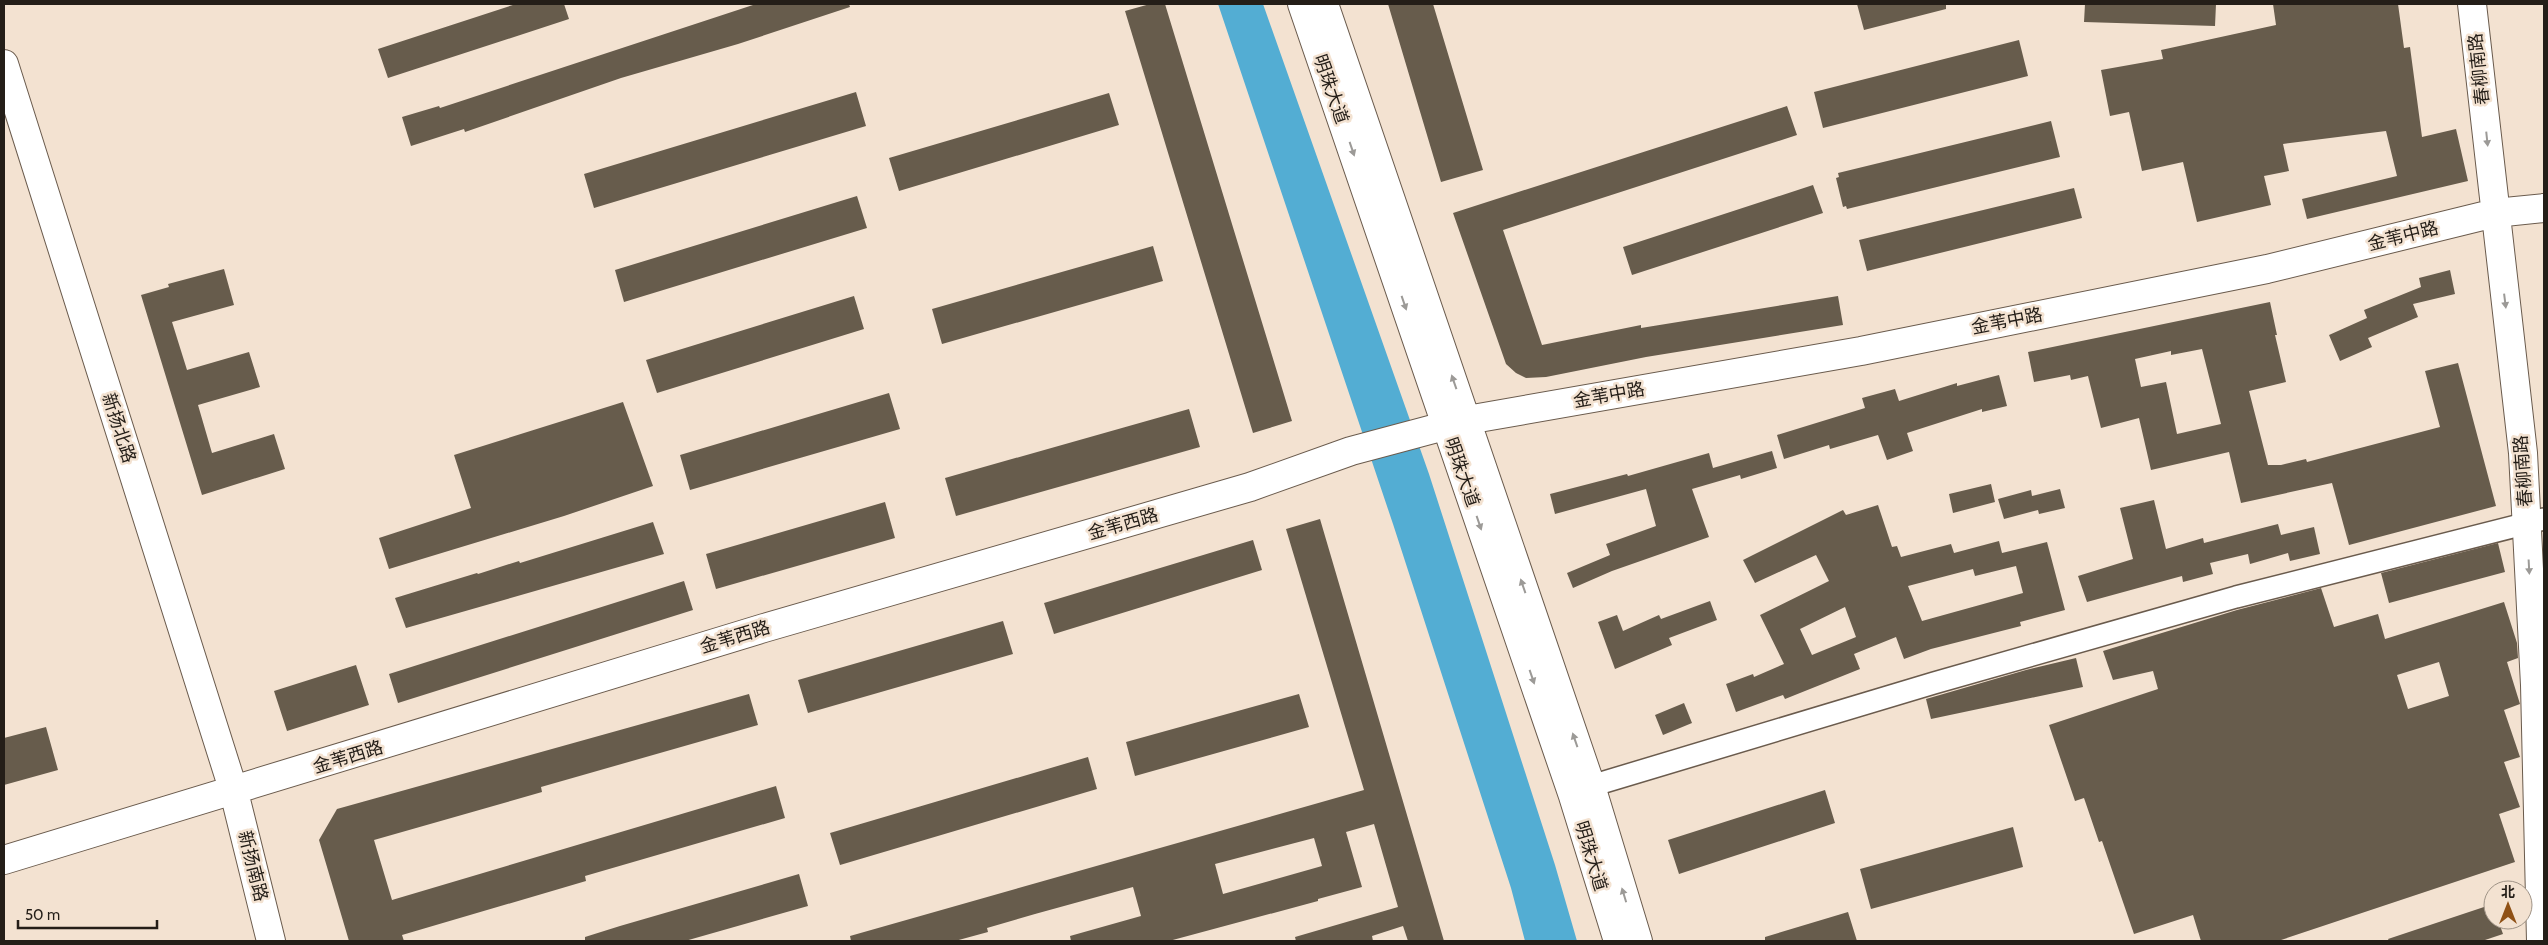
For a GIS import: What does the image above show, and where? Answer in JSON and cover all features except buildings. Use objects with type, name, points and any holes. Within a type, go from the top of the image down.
[{"type":"street","name":"明珠大道","points":[[1302,4],[1573,796],[1618,941]]},
{"type":"street","name":"明珠大道","points":[[1324,4],[1447,425],[1591,786],[1638,941]]},
{"type":"street","name":"春柳南路","points":[[2472,4],[2523,453],[2535,522],[2535,685],[2541,941]]},
{"type":"street","name":"新扬北路","points":[[4,64],[234,792]]},
{"type":"street","name":"金苇中路","points":[[1447,425],[1880,347],[2266,269],[2495,213],[2544,208]]},
{"type":"street","name":"金苇西路","points":[[4,860],[234,792],[764,628],[1250,487],[1351,451],[1447,425]]},
{"type":"street","points":[[1591,786],[1934,683],[2236,597],[2535,522]]},
{"type":"street","name":"新扬南路","points":[[234,792],[271,941]]},
{"type":"water","points":[[1218,4],[1263,4],[1429,474],[1555,865],[1577,941],[1525,941],[1511,888],[1393,524]]}]
